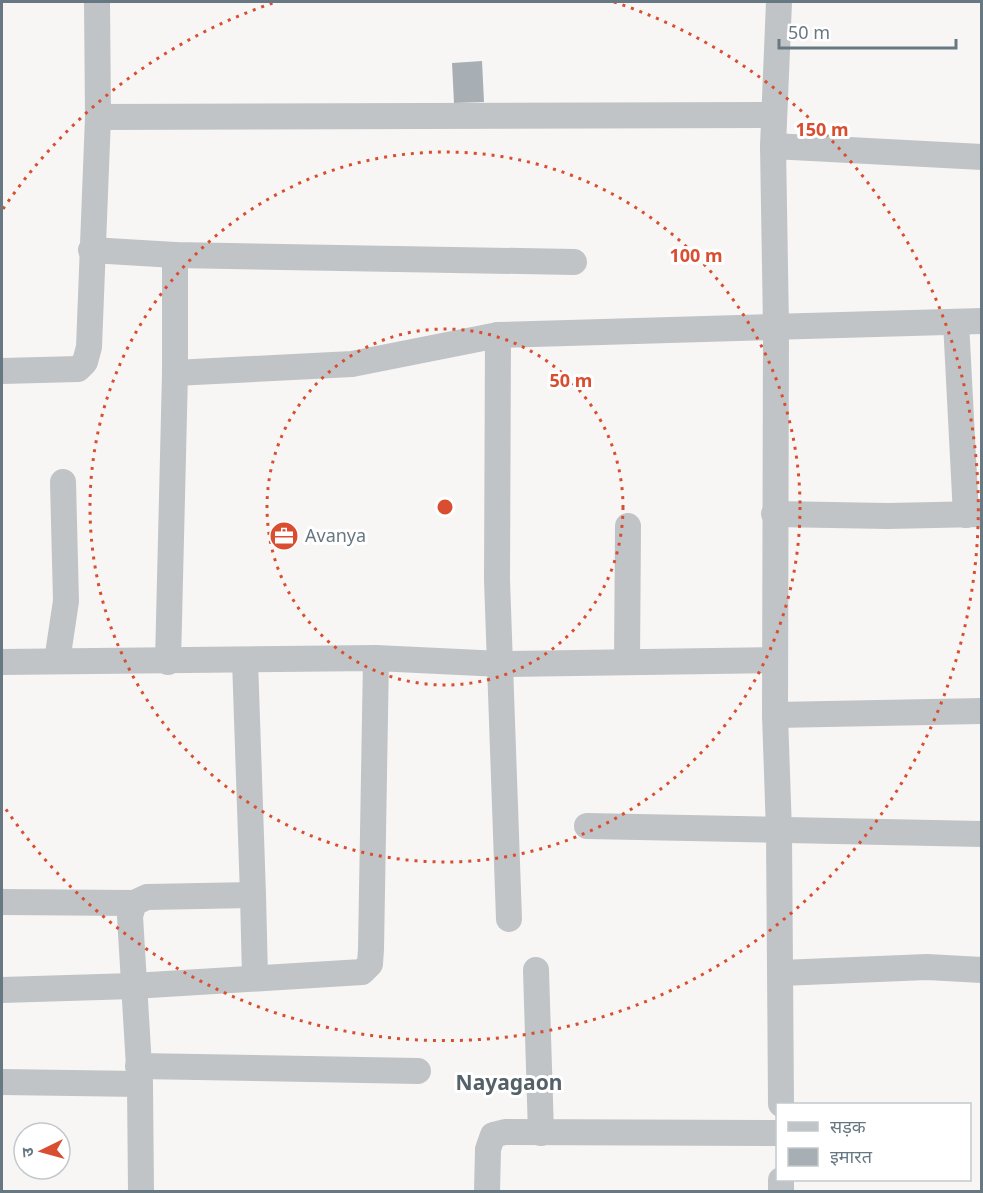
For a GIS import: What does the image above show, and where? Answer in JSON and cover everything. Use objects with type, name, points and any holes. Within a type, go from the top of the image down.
[{"type":"street","points":[[2,371],[78,369],[86,362],[89,347],[98,117],[97,2]]},
{"type":"street","points":[[779,2],[773,146],[776,327],[775,716],[779,832],[781,1103]]},
{"type":"street","points":[[98,117],[773,115]]},
{"type":"street","points":[[773,146],[981,157]]},
{"type":"street","points":[[91,250],[176,255],[574,262]]},
{"type":"street","points":[[168,662],[176,373],[176,255]]},
{"type":"street","points":[[176,373],[352,364],[498,335],[981,321]]},
{"type":"street","points":[[774,514],[974,514],[956,322]]},
{"type":"street","points":[[498,335],[497,580],[509,919]]},
{"type":"street","points":[[57,662],[66,601],[63,482]]},
{"type":"street","points":[[627,662],[628,526]]},
{"type":"street","points":[[2,662],[376,658],[501,664],[775,660]]},
{"type":"street","points":[[2,990],[133,986],[362,972],[370,964],[376,658]]},
{"type":"street","points":[[245,660],[255,977]]},
{"type":"street","points":[[775,716],[981,711]]},
{"type":"street","points":[[587,826],[779,832],[981,834]]},
{"type":"street","points":[[2,902],[134,903],[147,897],[253,895]]},
{"type":"street","points":[[134,903],[130,916],[139,1075],[141,1191]]},
{"type":"street","points":[[781,973],[927,967],[981,970]]},
{"type":"street","points":[[536,970],[541,1133]]},
{"type":"street","points":[[2,1082],[139,1075],[418,1071]]},
{"type":"street","points":[[487,1191],[488,1149],[493,1135],[505,1132],[776,1133]]},
{"type":"building","points":[[482,61],[484,102],[454,103],[452,63]]},
{"type":"place","name":"Avanya","points":[[284,536]]},
{"type":"district","name":"Nayagaon","points":[[509,1083]]}]
